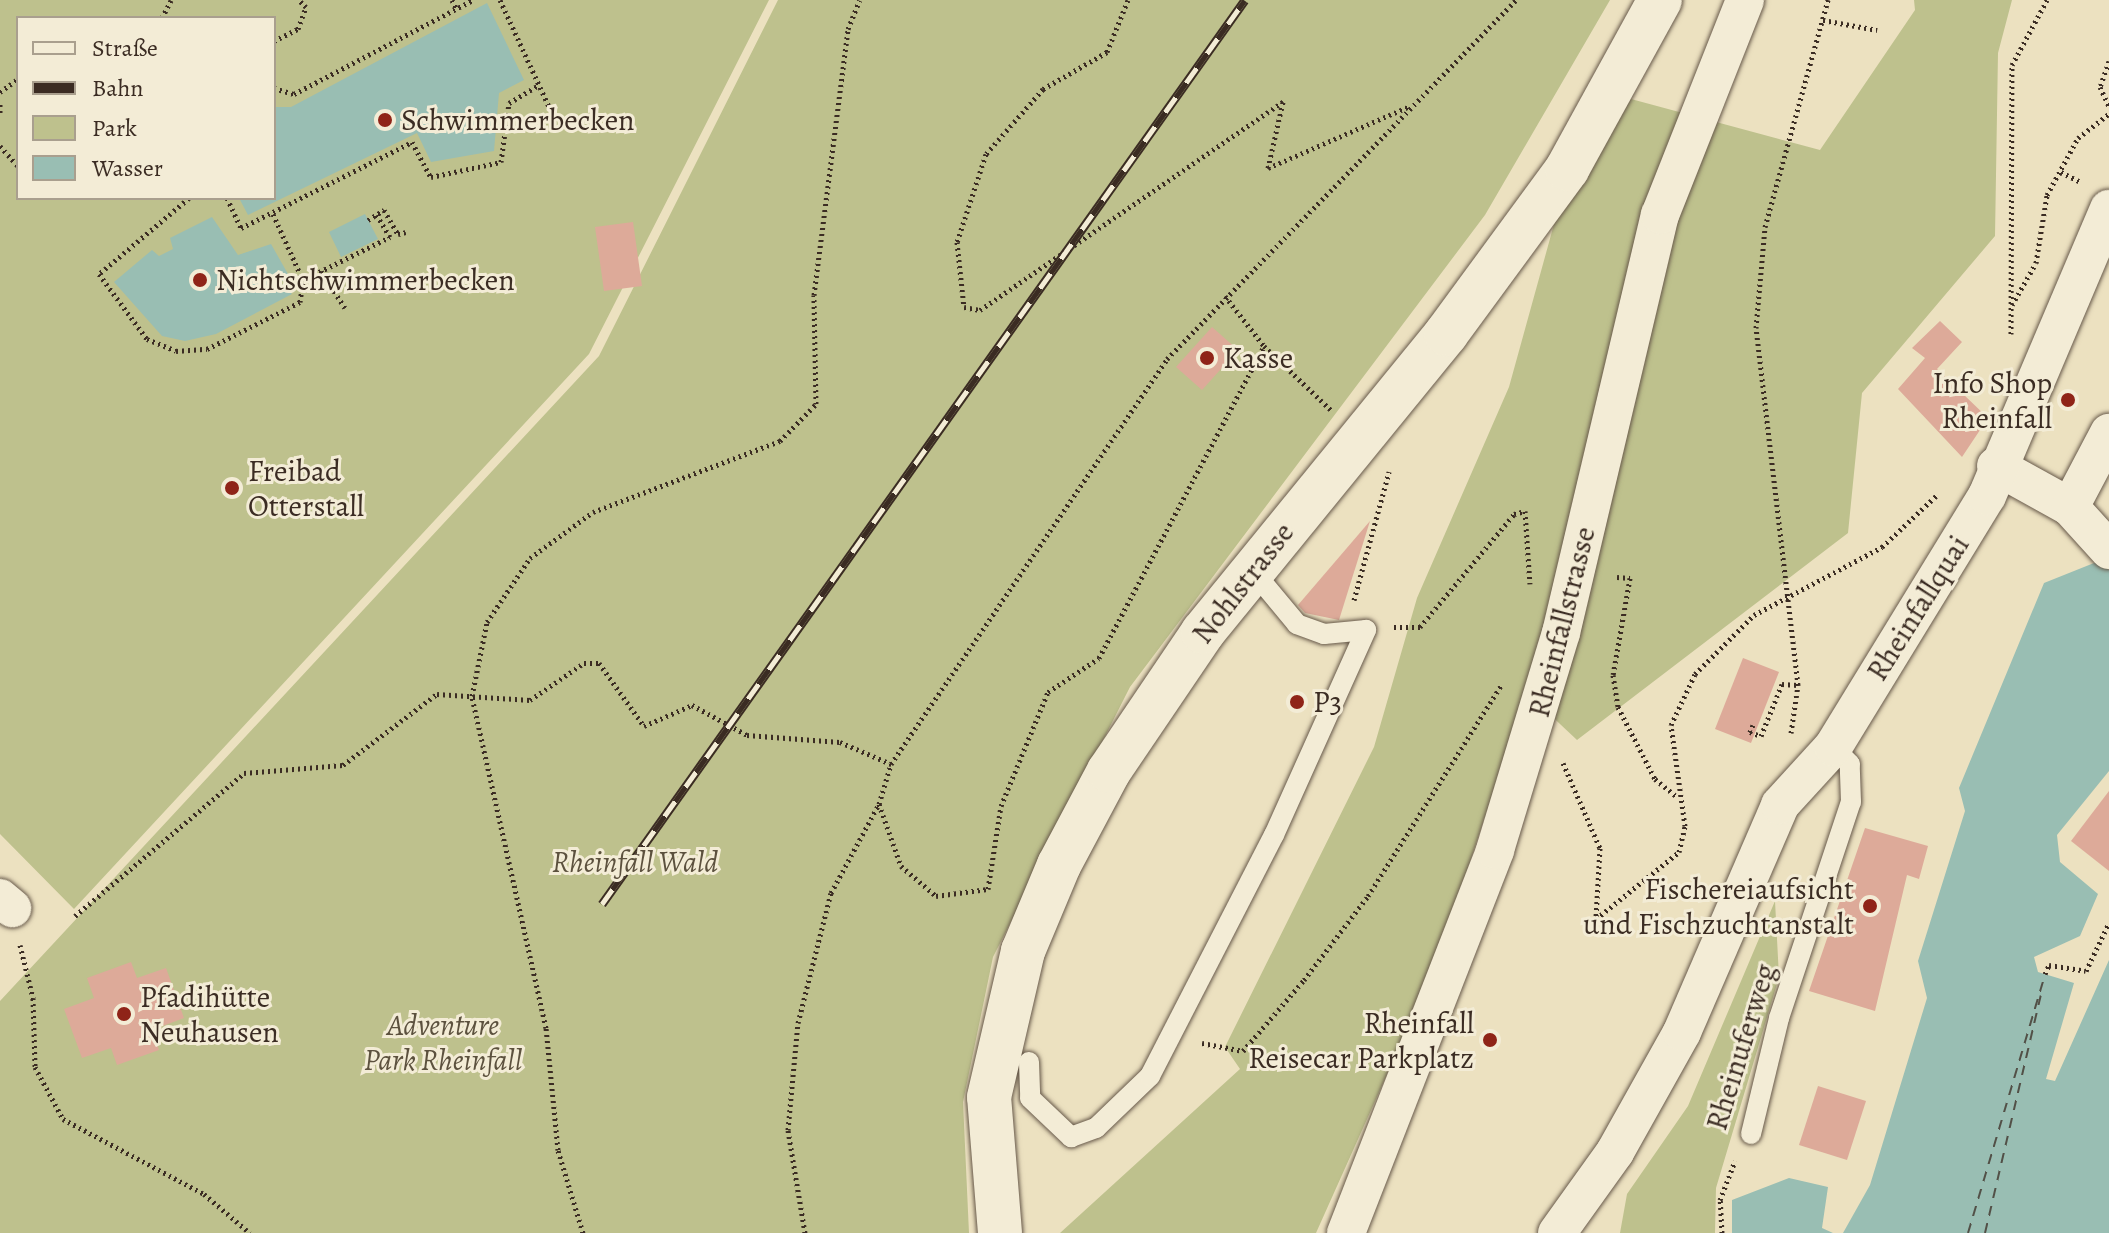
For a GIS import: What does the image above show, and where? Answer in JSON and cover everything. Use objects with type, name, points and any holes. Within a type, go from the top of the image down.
[{"type":"street","name":"Nohlstrasse","points":[[1000,1233],[989,1097],[1023,951],[1109,771],[1252,570],[1360,438],[1567,169],[1660,0]]},
{"type":"street","name":"Rheinfallstrasse","points":[[1346,1233],[1452,975],[1537,722],[1660,215],[1745,0]]},
{"type":"street","name":"Rheinfallquai","points":[[1833,747],[1991,481],[2106,224]]},
{"type":"street","points":[[2070,507],[2109,433]]},
{"type":"street","points":[[1991,481],[2070,507],[2109,550]]},
{"type":"street","points":[[1557,1233],[1615,1152],[1675,1046],[1780,805],[1833,747]]},
{"type":"lane","points":[[1252,570],[1297,624],[1324,634],[1376,628]]},
{"type":"lane","points":[[1029,1062],[1030,1098],[1071,1137],[1096,1128],[1150,1076],[1175,1033],[1376,628]]},
{"type":"lane","name":"Rheinuferweg","points":[[1751,1134],[1779,1018],[1851,802],[1850,764],[1833,747]]},
{"type":"path","points":[[276,40],[298,29],[306,7],[299,0]]},
{"type":"path","points":[[452,0],[456,8]]},
{"type":"path","points":[[276,89],[294,94],[473,0]]},
{"type":"path","points":[[500,0],[553,115]]},
{"type":"path","points":[[583,1233],[558,1150],[546,1028],[472,696],[487,622],[530,558],[593,512],[780,441],[816,404],[814,295],[848,29],[860,0]]},
{"type":"path","points":[[1128,0],[1107,52],[1043,89],[986,154],[957,242],[964,307],[980,310],[1283,102],[1268,168],[1415,105]]},
{"type":"path","points":[[805,1233],[788,1130],[798,1023],[831,893],[879,804],[891,764],[1167,359],[1516,0]]},
{"type":"path","points":[[1791,663],[1790,592],[1756,328],[1765,227],[1828,0]]},
{"type":"path","points":[[2047,0],[2012,65],[2011,305],[2036,263],[2047,195],[2078,138],[2109,114]]},
{"type":"path","points":[[1823,20],[1877,30]]},
{"type":"path","points":[[2109,61],[2100,87],[2109,106]]},
{"type":"path","points":[[228,200],[241,228],[412,142],[431,177],[501,162],[509,103],[539,85]]},
{"type":"path","points":[[0,104],[0,114]]},
{"type":"path","points":[[0,146],[16,164]]},
{"type":"path","points":[[187,200],[99,274],[147,339],[176,351],[207,349],[300,302],[303,280],[273,214]]},
{"type":"path","points":[[368,220],[384,210],[398,234],[406,232]]},
{"type":"path","points":[[303,280],[390,237],[377,215]]},
{"type":"path","points":[[321,271],[345,308]]},
{"type":"path","points":[[1225,296],[1264,346],[1389,469],[1353,605],[1376,628],[1420,627],[1514,514],[1525,511],[1532,630],[1561,633]]},
{"type":"path","points":[[879,804],[901,866],[936,896],[988,889],[1001,806],[1048,692],[1099,658],[1264,346]]},
{"type":"path","points":[[1537,722],[1600,848],[1596,919],[1679,852],[1685,826],[1677,797],[1671,725],[1680,696],[1723,642],[1790,592],[1882,547],[1953,480],[1991,481]]},
{"type":"path","points":[[1612,588],[1618,576],[1630,578],[1613,675],[1618,707],[1655,779],[1677,797]]},
{"type":"path","points":[[75,916],[244,773],[343,765],[437,694],[530,700],[584,663],[599,663],[644,726],[692,705],[747,735],[840,742],[891,764]]},
{"type":"path","points":[[1175,1033],[1243,1051],[1368,896],[1505,679]]},
{"type":"path","points":[[1753,725],[1750,732],[1761,736],[1782,684],[1798,685]]},
{"type":"path","points":[[6,903],[33,998],[35,1067],[63,1119],[204,1194],[250,1233]]},
{"type":"path","points":[[2045,974],[2049,965],[2086,971],[2109,923]]},
{"type":"path","name":"Rheinuferweg","points":[[1722,1233],[1720,1200],[1751,1134]]},
{"type":"green space","name":"Freibad Otterstall","points":[[0,0],[769,0],[589,354],[74,909],[0,834]]},
{"type":"green space","name":"Rheinfall Wald","points":[[778,0],[1610,0],[1485,215],[1130,687],[993,957],[963,1102],[969,1233],[0,1233],[0,1001],[599,356]]},
{"type":"green space","points":[[1914,0],[2012,0],[1998,53],[1995,236],[1862,393],[1848,533],[1577,740],[1526,692],[1436,965],[1316,1233],[1060,1233],[1240,1069],[1225,1047],[1374,747],[1417,598],[1509,387],[1556,217],[1631,99],[1820,150],[1915,10]]},
{"type":"green space","points":[[1775,901],[1779,977],[1716,1188],[1715,1233],[1620,1233],[1627,1194],[1688,1106]]},
{"type":"water","name":"Schwimmerbecken","points":[[487,3],[524,80],[499,93],[494,151],[431,162],[417,133],[248,215],[240,200],[276,200],[276,107],[291,107]]},
{"type":"water","points":[[365,214],[378,239],[341,257],[329,232]]},
{"type":"water","name":"Nichtschwimmerbecken","points":[[212,217],[238,255],[271,244],[288,274],[281,283],[292,294],[216,334],[185,341],[162,336],[114,282],[152,250],[159,256],[173,249],[170,238]]},
{"type":"water","points":[[2099,561],[2109,570],[2109,771],[2057,835],[2060,862],[2098,894],[2080,936],[2034,957],[2038,972],[2074,983],[2046,1079],[2055,1081],[2109,960],[2109,1233],[1843,1233],[1870,1185],[1927,998],[1918,961],[1965,811],[1959,788],[2044,583]]},
{"type":"water","points":[[1789,1178],[1828,1187],[1822,1228],[1833,1233],[1732,1233],[1732,1200]]},
{"type":"building","points":[[633,222],[642,286],[604,291],[595,227]]},
{"type":"building","points":[[1940,321],[1962,342],[1937,369],[1988,418],[1962,457],[1898,389],[1925,358],[1912,348]]},
{"type":"building","name":"Kasse","points":[[1212,327],[1238,350],[1202,390],[1176,367]]},
{"type":"building","points":[[1370,521],[1339,620],[1305,613],[1298,605]]},
{"type":"building","points":[[1743,658],[1779,672],[1751,743],[1715,729]]},
{"type":"building","points":[[2109,791],[2109,871],[2071,841]]},
{"type":"building","name":"Fischereiaufsicht und Fischzuchtanstalt","points":[[1865,828],[1928,846],[1919,879],[1907,875],[1875,1011],[1809,991]]},
{"type":"building","name":"Pfadihütte Neuhausen","points":[[131,962],[137,978],[166,968],[184,1018],[152,1030],[159,1050],[117,1065],[111,1048],[82,1058],[64,1009],[94,998],[87,978]]},
{"type":"building","points":[[1818,1086],[1866,1101],[1847,1160],[1799,1145]]},
{"type":"ferry route","points":[[1968,1233],[2045,974]]},
{"type":"ferry route","points":[[1985,1233],[2041,995]]},
{"type":"railway","points":[[602,904],[1245,0]]},
{"type":"place","name":"Schwimmerbecken","points":[[385,120]]},
{"type":"place","name":"Nichtschwimmerbecken","points":[[200,280]]},
{"type":"place","name":"Kasse","points":[[1207,358]]},
{"type":"place","name":"Info Shop Rheinfall","points":[[2068,400]]},
{"type":"place","name":"Freibad Otterstall","points":[[232,488]]},
{"type":"place","name":"P3","points":[[1297,702]]},
{"type":"place","name":"Fischereiaufsicht und Fischzuchtanstalt","points":[[1870,906]]},
{"type":"place","name":"Pfadihütte Neuhausen","points":[[124,1014]]},
{"type":"place","name":"Rheinfall Reisecar Parkplatz","points":[[1490,1040]]},
{"type":"park label","name":"Adventure Park Rheinfall","points":[[443,1042]]}]
